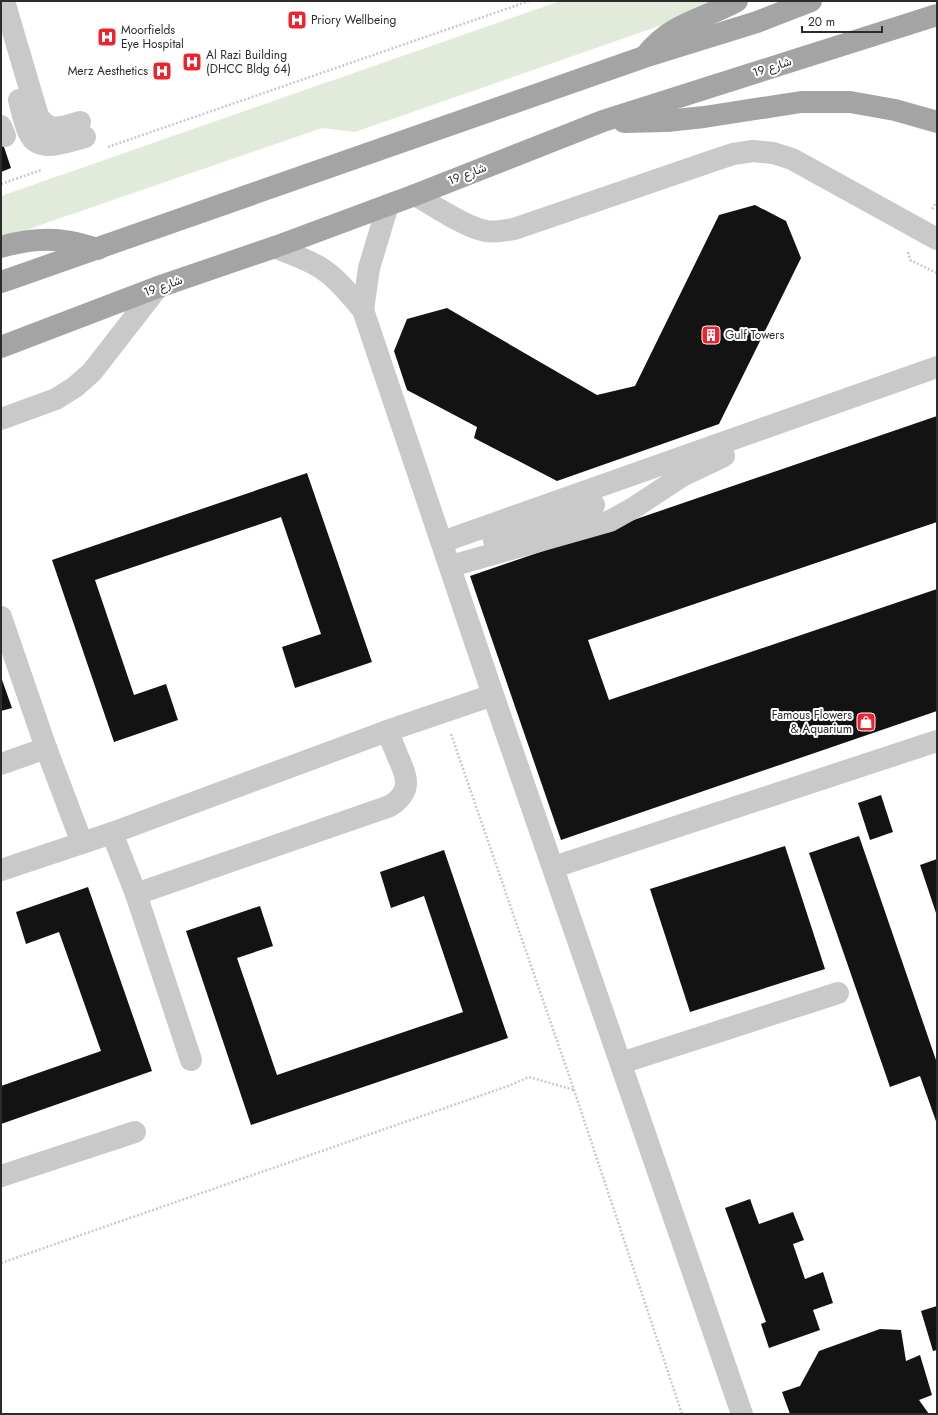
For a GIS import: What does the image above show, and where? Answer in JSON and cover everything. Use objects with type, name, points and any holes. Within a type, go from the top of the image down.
[{"type":"main road","points":[[644,57],[655,44],[668,33],[682,25],[737,1]]},
{"type":"main road","points":[[1,282],[644,57],[756,22],[811,1]]},
{"type":"main road","name":"شارع 19","points":[[1,347],[158,287],[275,247],[603,122],[937,15]]},
{"type":"main road","points":[[603,122],[667,121],[704,117],[801,102],[843,102],[896,110],[937,122]]},
{"type":"main road","points":[[1,247],[19,242],[43,240],[64,241],[98,248]]},
{"type":"street","points":[[1,43],[30,134],[35,140],[42,145],[50,146],[83,129],[51,128],[43,123],[38,116],[4,1]]},
{"type":"street","points":[[414,195],[474,228],[487,232],[500,231],[514,229],[715,160],[753,151],[773,153],[792,159],[937,239]]},
{"type":"street","points":[[363,310],[369,268],[388,204]]},
{"type":"street","points":[[275,247],[320,268],[334,278],[363,310],[493,695],[554,867],[742,1414]]},
{"type":"street","points":[[1,420],[56,399],[75,387],[92,372],[158,287]]},
{"type":"street","points":[[444,548],[937,367]]},
{"type":"street","points":[[444,548],[610,521],[635,507],[682,476],[718,458],[937,384]]},
{"type":"street","points":[[444,548],[586,475]]},
{"type":"street","points":[[444,548],[594,505]]},
{"type":"street","points":[[1,617],[46,748],[82,843]]},
{"type":"street","points":[[1,870],[112,833],[387,731],[493,695]]},
{"type":"street","points":[[136,894],[390,806],[398,801],[404,793],[407,783],[405,773],[387,731]]},
{"type":"street","points":[[554,867],[937,741]]},
{"type":"street","points":[[1,764],[46,748]]},
{"type":"street","points":[[112,833],[136,894],[191,1060]]},
{"type":"street","points":[[621,1063],[838,993]]},
{"type":"street","points":[[1,1176],[135,1132]]},
{"type":"path","points":[[107,147],[529,1]]},
{"type":"path","points":[[1,184],[46,168]]},
{"type":"path","points":[[443,711],[574,1090],[682,1414]]},
{"type":"path","points":[[1,1263],[529,1078],[574,1090]]},
{"type":"green space","points":[[560,1],[716,1],[679,19],[355,132],[322,128],[46,223],[1,240],[1,196]]},
{"type":"building","points":[[1,138],[11,168],[1,172]]},
{"type":"building","name":"Gulf Towers","points":[[755,205],[786,221],[801,258],[719,424],[557,481],[474,438],[477,427],[407,390],[394,351],[407,319],[447,308],[597,395],[635,386],[719,215]]},
{"type":"building","points":[[937,416],[937,522],[588,640],[609,700],[937,589],[937,711],[561,840],[470,576]]},
{"type":"building","points":[[307,473],[372,662],[295,688],[282,647],[321,634],[281,517],[95,580],[134,695],[166,684],[178,720],[114,742],[52,560]]},
{"type":"building","points":[[1,677],[12,708],[1,711]]},
{"type":"building","points":[[881,795],[893,832],[870,840],[858,803]]},
{"type":"building","points":[[859,836],[937,1063],[937,1124],[920,1076],[890,1087],[809,853]]},
{"type":"building","points":[[785,846],[825,969],[690,1012],[650,889]]},
{"type":"building","points":[[444,850],[508,1038],[251,1125],[186,931],[260,906],[273,946],[237,958],[277,1075],[463,1012],[424,896],[391,908],[380,872]]},
{"type":"building","points":[[937,859],[937,916],[920,865]]},
{"type":"building","points":[[88,887],[152,1071],[1,1124],[1,1086],[101,1051],[59,932],[26,944],[16,912]]},
{"type":"building","points":[[750,1199],[759,1224],[793,1212],[804,1240],[793,1244],[805,1279],[823,1272],[833,1303],[813,1310],[820,1330],[769,1348],[761,1324],[766,1322],[725,1208]]},
{"type":"building","points":[[937,1306],[937,1350],[933,1351],[921,1311]]},
{"type":"building","points":[[880,1329],[901,1330],[906,1361],[920,1355],[932,1395],[919,1400],[929,1414],[790,1414],[782,1392],[800,1386],[819,1351]]},
{"type":"place","name":"Priory Wellbeing","points":[[297,20]]},
{"type":"place","name":"Moorfields Eye Hospital","points":[[107,37]]},
{"type":"place","name":"Al Razi Building (DHCC Bldg 64)","points":[[192,62]]},
{"type":"place","name":"Merz Aesthetics","points":[[162,71]]},
{"type":"place","name":"Gulf Towers","points":[[711,335]]},
{"type":"place","name":"Famous Flowers & Aquarium","points":[[866,722]]}]
